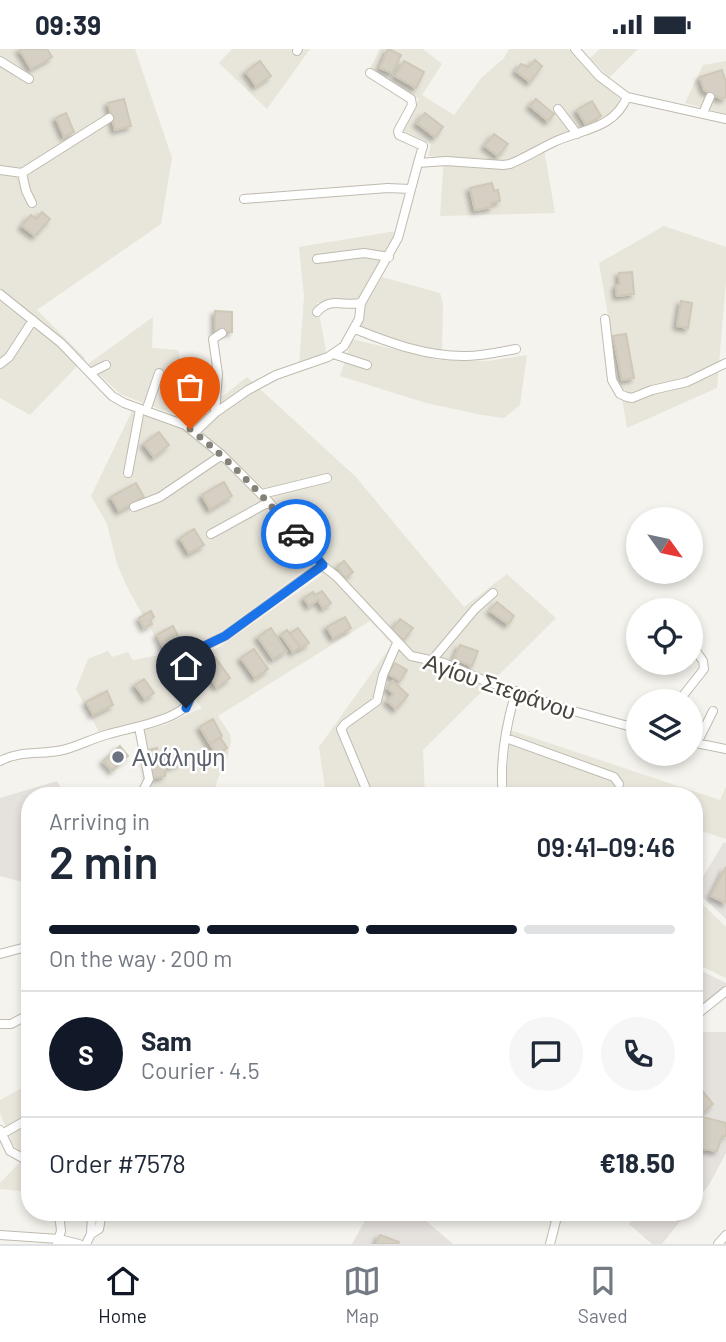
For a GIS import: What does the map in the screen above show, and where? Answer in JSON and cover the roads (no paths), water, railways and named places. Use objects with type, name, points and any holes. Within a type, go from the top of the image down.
[{"type":"street","points":[[575,49],[599,76],[627,97],[726,119]]},
{"type":"street","points":[[0,61],[29,79]]},
{"type":"street","points":[[195,432],[215,412],[263,381],[333,354],[345,346],[355,329],[361,303],[398,239],[423,146],[400,135],[398,131],[412,106],[411,99],[370,72]]},
{"type":"street","points":[[703,113],[710,96]]},
{"type":"street","points":[[418,163],[503,166],[576,134],[597,128],[619,111],[627,97]]},
{"type":"street","points":[[558,109],[576,134]]},
{"type":"street","points":[[0,170],[22,173],[110,118]]},
{"type":"street","points":[[22,173],[32,203]]},
{"type":"street","points":[[244,199],[388,188],[410,189]]},
{"type":"street","points":[[317,259],[364,253],[389,257]]},
{"type":"street","name":"Αγίου Στεφάνου","points":[[1,297],[61,343],[112,396],[124,404],[180,423],[222,455],[262,494],[323,565],[411,656],[433,659],[516,691],[626,726]]},
{"type":"street","points":[[317,311],[322,305],[335,301],[350,306],[361,303]]},
{"type":"street","points":[[605,319],[612,380],[620,394],[627,397],[632,398],[687,382],[726,363]]},
{"type":"street","points":[[0,364],[9,357],[33,320]]},
{"type":"street","points":[[355,329],[396,345],[438,354],[473,356],[516,349]]},
{"type":"street","points":[[215,412],[218,374],[213,339],[222,333]]},
{"type":"street","points":[[333,354],[367,365]]},
{"type":"street","points":[[90,373],[106,365]]},
{"type":"street","points":[[128,473],[143,410],[159,373]]},
{"type":"street","points":[[134,507],[160,496],[222,455]]},
{"type":"street","points":[[262,494],[327,478]]},
{"type":"street","points":[[211,534],[269,502]]},
{"type":"street","points":[[0,761],[20,753],[64,750],[169,717],[186,708],[190,702],[187,692],[168,667],[172,655],[202,647],[225,636],[323,565]]},
{"type":"street","points":[[433,659],[492,593]]},
{"type":"street","points":[[365,787],[341,729],[377,701],[383,675],[397,643]]},
{"type":"street","points":[[688,689],[699,675]]},
{"type":"street","points":[[503,787],[502,759],[506,728],[516,691]]},
{"type":"street","points":[[703,727],[713,711]]},
{"type":"street","points":[[139,727],[149,779],[145,787]]},
{"type":"street","points":[[506,738],[614,778],[619,784]]},
{"type":"street","points":[[703,744],[726,749]]},
{"type":"street","points":[[0,954],[21,948]]},
{"type":"street","points":[[703,1010],[726,991]]},
{"type":"street","points":[[0,1024],[11,1024],[21,1019]]},
{"type":"street","points":[[21,1122],[1,1132],[10,1151],[21,1157]]},
{"type":"street","points":[[58,1242],[60,1221]]},
{"type":"street","points":[[86,1244],[91,1234],[92,1221]]},
{"type":"street","points":[[91,1234],[99,1229],[100,1221]]},
{"type":"street","points":[[550,1244],[556,1221]]},
{"type":"street","points":[[0,1235],[79,1244]]},
{"type":"street","points":[[718,1244],[726,1235]]},
{"type":"place","name":"Ανάληψη","points":[[118,757]]}]
